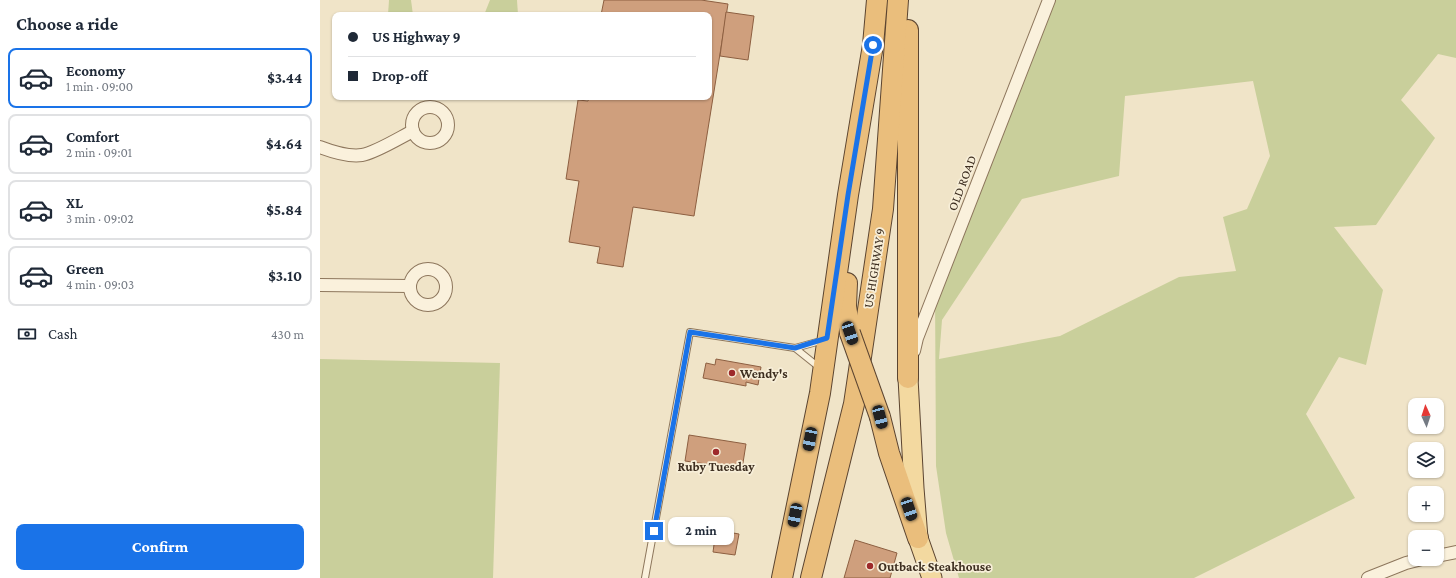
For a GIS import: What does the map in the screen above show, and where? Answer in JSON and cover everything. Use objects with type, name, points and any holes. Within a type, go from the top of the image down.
[{"type":"highway","points":[[782,578],[820,393],[848,195],[873,45],[877,0]]},
{"type":"highway","name":"US HIGHWAY 9","points":[[811,578],[854,404],[883,209],[898,0]]},
{"type":"highway","points":[[903,0],[908,33],[908,378]]},
{"type":"highway","points":[[848,195],[846,306],[850,333],[880,417],[889,453],[918,538]]},
{"type":"main road","points":[[908,378],[918,538],[932,578]]},
{"type":"street","name":"OLD ROAD","points":[[908,378],[917,338],[1049,0]]},
{"type":"street","points":[[320,147],[340,154],[363,155],[413,131]]},
{"type":"street","points":[[320,285],[410,286]]},
{"type":"street","points":[[1444,555],[1456,552]]},
{"type":"street","points":[[1368,578],[1408,562]]},
{"type":"lane","points":[[645,578],[690,332],[795,348],[827,338]]},
{"type":"lane","points":[[795,348],[823,370]]},
{"type":"green space","points":[[389,0],[411,0],[413,12],[388,12]]},
{"type":"green space","points":[[490,0],[517,0],[518,12],[485,12]]},
{"type":"green space","points":[[1052,0],[1456,0],[1456,58],[1438,54],[1401,100],[1435,138],[1376,225],[1334,227],[1383,290],[1366,365],[1339,357],[1306,414],[1355,498],[1194,578],[959,578],[946,533],[936,466],[935,289]],"holes":[[[1253,81],[1270,156],[1247,209],[1223,217],[1236,271],[1179,277],[1060,336],[939,359],[942,320],[1022,199],[1119,176],[1125,96]]]},
{"type":"green space","points":[[320,359],[500,363],[493,578],[320,578]]},
{"type":"building","points":[[604,0],[701,0],[728,4],[694,216],[633,207],[623,267],[597,263],[600,247],[569,242],[579,181],[566,179],[578,100],[712,100],[712,12],[602,12]]},
{"type":"building","points":[[726,12],[754,16],[748,60],[720,56]]},
{"type":"building","name":"Wendy's","points":[[716,359],[761,367],[758,385],[746,382],[746,386],[703,378],[706,363],[715,365]]},
{"type":"building","name":"Ruby Tuesday","points":[[689,435],[746,444],[742,469],[685,461]]},
{"type":"building","points":[[716,530],[739,534],[735,555],[713,552]]},
{"type":"building","name":"Outback Steakhouse","points":[[855,540],[897,553],[890,578],[844,578]]},
{"type":"place","name":"Wendy's","points":[[732,373]]},
{"type":"place","name":"Ruby Tuesday","points":[[716,452]]},
{"type":"place","name":"Outback Steakhouse","points":[[870,566]]},
{"type":"route","points":[[654,531],[690,332],[795,348],[827,338],[848,195],[873,45]]}]
